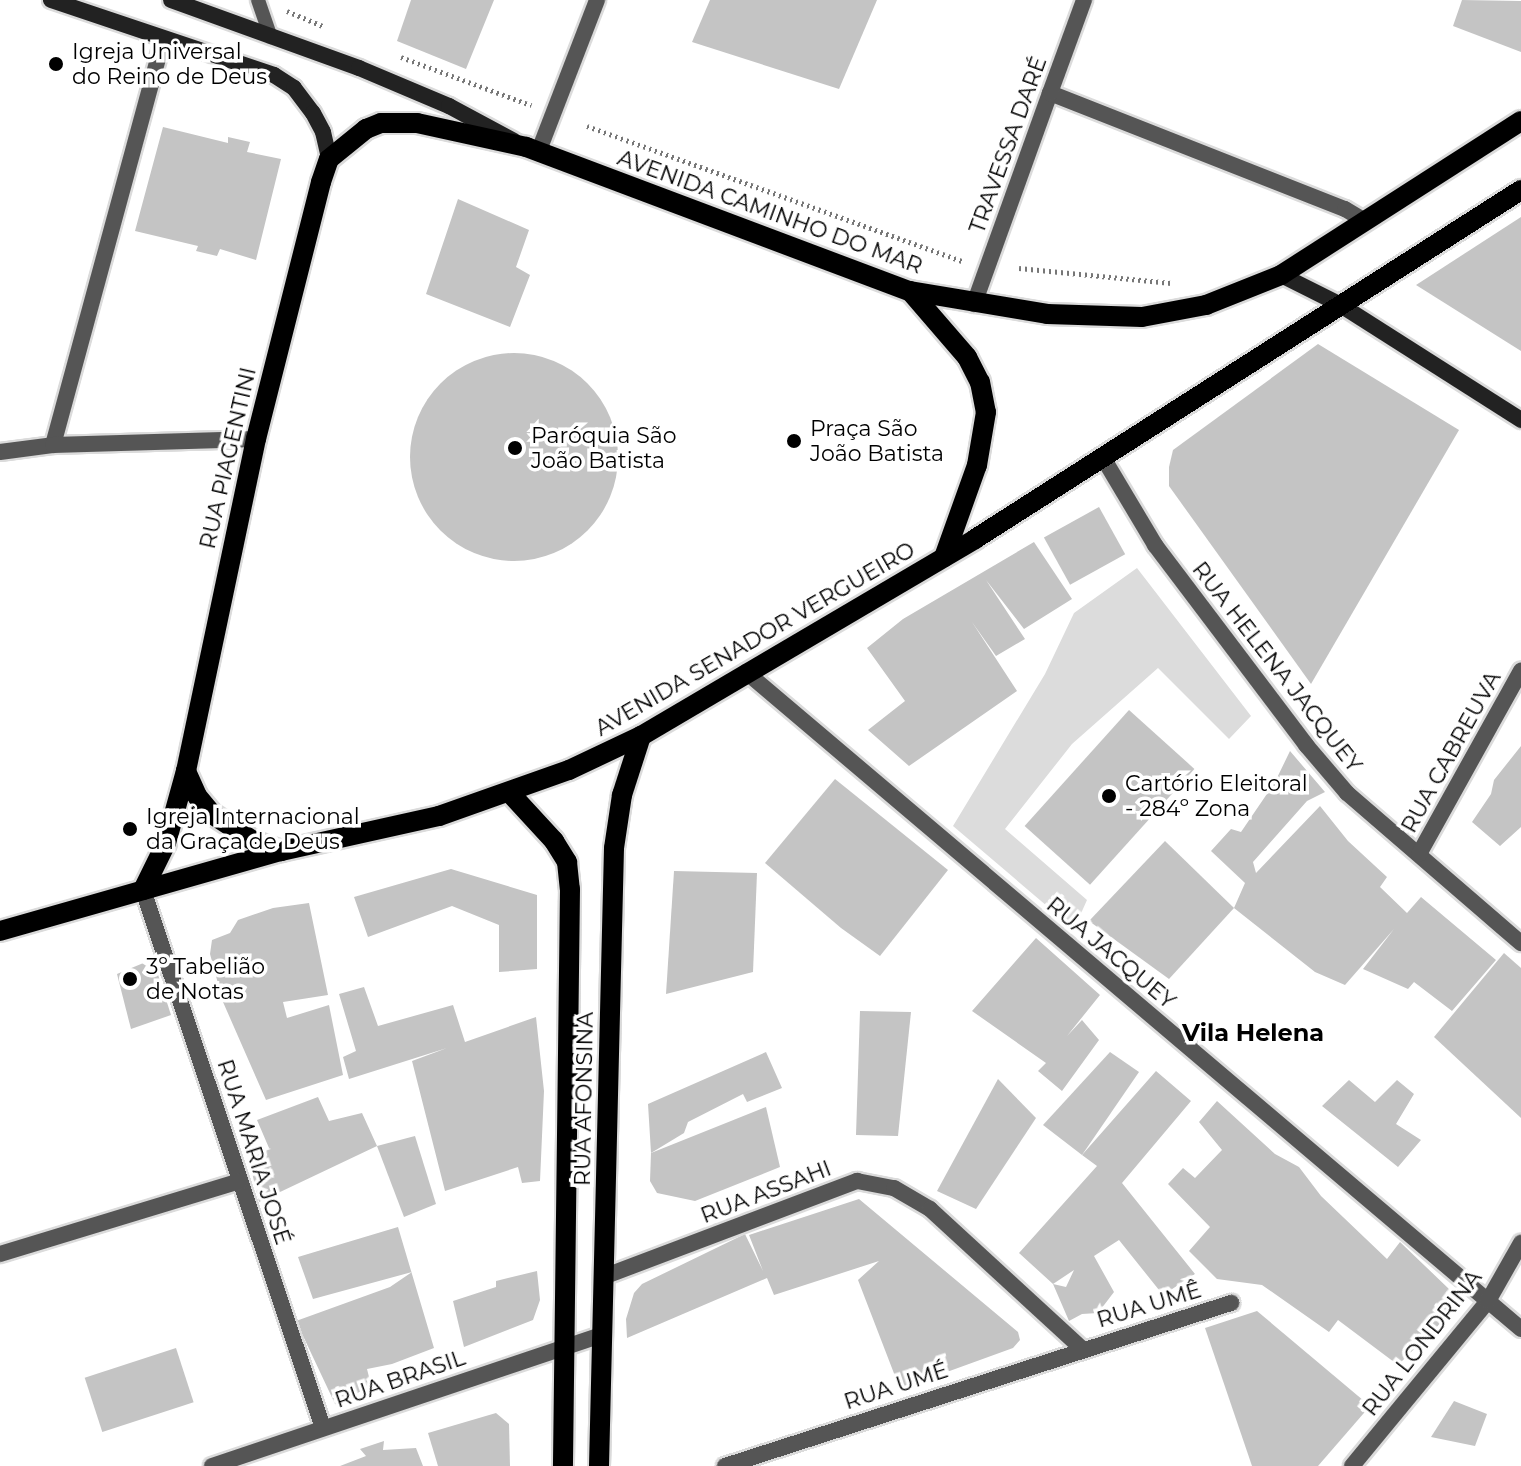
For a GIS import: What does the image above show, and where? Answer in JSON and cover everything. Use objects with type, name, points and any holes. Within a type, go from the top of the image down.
[{"type":"main road","points":[[51,0],[274,75],[294,88],[323,132],[329,159]]},
{"type":"main road","name":"AVENIDA CAMINHO DO MAR","points":[[171,0],[449,106],[532,150]]},
{"type":"main road","name":"AVENIDA CAMINHO DO MAR","points":[[329,159],[349,140],[381,123],[417,123],[532,150],[910,291],[1047,314],[1142,317],[1206,305],[1281,275],[1521,121]]},
{"type":"main road","name":"RUA PIAGENTINI","points":[[143,890],[166,843],[186,771],[256,439],[329,159]]},
{"type":"main road","name":"AVENIDA SENADOR VERGUEIRO","points":[[0,931],[281,851],[439,816],[569,770],[641,736],[944,557],[1521,190]]},
{"type":"main road","points":[[1281,275],[1339,304],[1521,420]]},
{"type":"main road","points":[[910,291],[967,357],[980,382],[986,412],[977,465],[944,557]]},
{"type":"main road","name":"RUA AFONSINA","points":[[599,1466],[614,848],[622,795],[641,736]]},
{"type":"main road","points":[[186,771],[197,796],[212,814],[255,842],[281,851]]},
{"type":"main road","name":"RUA AFONSINA","points":[[509,792],[561,852],[567,862],[570,889],[567,1346],[563,1466]]},
{"type":"street","points":[[532,150],[597,0]]},
{"type":"street","name":"TRAVESSA DARÉ","points":[[974,304],[1084,0]]},
{"type":"street","points":[[53,445],[163,40]]},
{"type":"street","points":[[1050,93],[1345,209],[1365,221]]},
{"type":"street","points":[[0,452],[53,445],[256,439]]},
{"type":"street","name":"RUA HELENA JACQUEY","points":[[1102,456],[1155,545],[1306,745],[1347,793],[1521,943]]},
{"type":"street","name":"RUA CABREUVA","points":[[1419,854],[1521,671]]},
{"type":"street","name":"RUA JACQUEY","points":[[746,672],[1521,1329]]},
{"type":"street","name":"RUA MARIA JOSÉ","points":[[143,890],[323,1428]]},
{"type":"street","points":[[0,1254],[240,1181]]},
{"type":"street","name":"RUA ASSAHI","points":[[603,1277],[857,1181],[894,1188],[930,1209],[1081,1348]]},
{"type":"street","name":"RUA LONDRINA","points":[[1352,1466],[1488,1301],[1521,1243]]},
{"type":"street","name":"RUA UMÊ","points":[[1081,1348],[1231,1303]]},
{"type":"street","name":"RUA BRASIL","points":[[212,1466],[602,1335]]},
{"type":"street","name":"RUA UMÉ","points":[[725,1466],[1081,1348]]},
{"type":"lane","points":[[258,0],[271,37]]},
{"type":"path","points":[[287,12],[328,28]]},
{"type":"path","points":[[398,55],[543,110]]},
{"type":"path","points":[[587,126],[965,263]]},
{"type":"path","points":[[1019,268],[1176,284]]},
{"type":"shaded area","points":[[1137,568],[1251,716],[1229,739],[1158,668],[1072,744],[1005,829],[1087,900],[1074,929],[953,826],[1045,674],[1074,613]]},
{"type":"building","points":[[411,0],[494,0],[466,69],[397,41]]},
{"type":"building","points":[[710,0],[877,0],[839,89],[692,42]]},
{"type":"building","points":[[1462,0],[1521,1],[1521,52],[1453,26]]},
{"type":"building","points":[[163,127],[228,143],[228,137],[250,142],[247,152],[281,159],[256,260],[220,249],[217,256],[196,251],[198,246],[135,231]]},
{"type":"building","points":[[458,199],[529,230],[516,267],[530,275],[510,327],[426,294]]},
{"type":"building","points":[[1521,217],[1521,351],[1416,285]]},
{"type":"building","points":[[1318,344],[1459,430],[1311,684],[1169,486],[1169,467],[1173,450]]},
{"type":"building","name":"Paróquia São João Batista","points":[[514,353],[554,361],[587,384],[610,417],[618,457],[610,497],[587,530],[554,553],[514,561],[474,553],[441,530],[418,497],[410,457],[418,417],[441,384],[474,361]]},
{"type":"building","points":[[1099,507],[1125,554],[1070,585],[1044,538]]},
{"type":"building","points":[[1034,542],[1072,599],[1024,629],[986,580],[1025,639],[996,656],[972,622],[1017,691],[909,766],[868,730],[905,701],[867,648],[903,619]]},
{"type":"building","name":"Cartório Eleitoral - 284º Zona","points":[[1129,710],[1194,769],[1090,885],[1025,826]]},
{"type":"building","points":[[1521,746],[1521,827],[1500,846],[1472,822],[1491,794],[1494,780]]},
{"type":"building","points":[[1290,751],[1325,792],[1307,801],[1253,862],[1256,873],[1320,806],[1348,841],[1387,877],[1380,887],[1407,913],[1421,897],[1496,960],[1452,1011],[1414,982],[1408,989],[1363,969],[1394,929],[1345,985],[1315,972],[1234,908],[1245,883],[1211,851],[1231,829],[1241,832],[1275,782]]},
{"type":"building","points":[[835,779],[948,870],[880,956],[841,928],[765,863]]},
{"type":"building","points":[[1165,841],[1234,908],[1169,979],[1089,921]]},
{"type":"building","points":[[451,869],[537,895],[537,969],[499,972],[499,925],[452,906],[368,937],[354,897]]},
{"type":"building","points":[[674,871],[757,873],[753,972],[666,994]]},
{"type":"building","points":[[309,903],[328,995],[283,1002],[287,1018],[329,1005],[343,1075],[266,1100],[223,1002],[210,954],[212,940],[230,933],[238,920],[273,908]]},
{"type":"building","points":[[1036,938],[1100,995],[1067,1036],[1082,1020],[1099,1040],[1062,1091],[1038,1071],[1046,1063],[972,1011]]},
{"type":"building","points":[[1504,953],[1521,968],[1521,1118],[1434,1037]]},
{"type":"building","points":[[153,959],[171,1015],[131,1029],[117,974]]},
{"type":"building","points":[[364,987],[378,1026],[453,1005],[465,1042],[536,1017],[544,1091],[540,1181],[522,1183],[518,1167],[445,1191],[412,1061],[447,1048],[349,1079],[343,1057],[356,1051],[339,994]]},
{"type":"building","points":[[860,1011],[911,1012],[898,1136],[856,1135]]},
{"type":"building","points":[[766,1052],[782,1088],[747,1102],[743,1094],[688,1122],[684,1133],[651,1153],[648,1104]]},
{"type":"building","points":[[1110,1052],[1139,1072],[1082,1155],[1043,1125]]},
{"type":"building","points":[[1156,1071],[1191,1101],[1122,1183],[1195,1274],[1163,1295],[1119,1240],[1094,1256],[1114,1292],[1098,1313],[1082,1314],[1069,1321],[1053,1284],[1019,1253],[1097,1166],[1082,1155]],"holes":[[[1074,1270],[1066,1287],[1053,1284]]]},
{"type":"building","points":[[998,1079],[1036,1118],[976,1209],[937,1191]]},
{"type":"building","points":[[1349,1080],[1375,1102],[1397,1080],[1414,1094],[1396,1124],[1421,1140],[1398,1167],[1322,1106]]},
{"type":"building","points":[[318,1097],[329,1121],[362,1113],[377,1146],[259,1202],[249,1160],[269,1148],[257,1120]]},
{"type":"building","points":[[1217,1101],[1275,1154],[1299,1167],[1321,1196],[1387,1259],[1400,1242],[1449,1289],[1452,1312],[1398,1365],[1338,1320],[1329,1332],[1262,1285],[1217,1279],[1189,1251],[1210,1227],[1168,1184],[1183,1168],[1195,1178],[1222,1150],[1199,1122]]},
{"type":"building","points":[[766,1107],[780,1167],[695,1201],[657,1193],[650,1181],[651,1153]]},
{"type":"building","points":[[415,1136],[436,1204],[404,1217],[377,1146]]},
{"type":"building","points":[[859,1199],[1018,1332],[1020,1340],[1013,1348],[900,1389],[858,1280],[879,1261],[774,1295],[767,1278],[627,1338],[626,1319],[634,1293],[642,1284],[745,1234],[763,1271],[749,1235]]},
{"type":"building","points":[[398,1227],[411,1272],[313,1299],[298,1257]]},
{"type":"building","points":[[537,1271],[540,1300],[533,1320],[464,1347],[453,1301],[496,1287],[496,1281]]},
{"type":"building","points":[[411,1272],[434,1348],[392,1364],[367,1369],[371,1385],[336,1406],[296,1321],[390,1287]]},
{"type":"building","points":[[1257,1311],[1370,1406],[1318,1466],[1252,1466],[1205,1328]]},
{"type":"building","points":[[176,1348],[194,1402],[102,1432],[85,1378]]},
{"type":"building","points":[[1454,1401],[1487,1414],[1475,1446],[1431,1437]]},
{"type":"building","points":[[496,1413],[509,1424],[510,1466],[438,1466],[428,1433]]},
{"type":"building","points":[[384,1441],[383,1450],[416,1448],[423,1466],[340,1466],[366,1456],[360,1449]]},
{"type":"place","name":"Igreja Universal do Reino de Deus","points":[[56,64]]},
{"type":"place","name":"Praça São João Batista","points":[[794,441]]},
{"type":"place","name":"Paróquia São João Batista","points":[[515,448]]},
{"type":"place","name":"Cartório Eleitoral - 284º Zona","points":[[1109,796]]},
{"type":"place","name":"Igreja Internacional da Graça de Deus","points":[[130,829]]},
{"type":"place","name":"3º Tabelião de Notas","points":[[130,979]]},
{"type":"district","name":"Vila Helena","points":[[1253,1033]]}]
